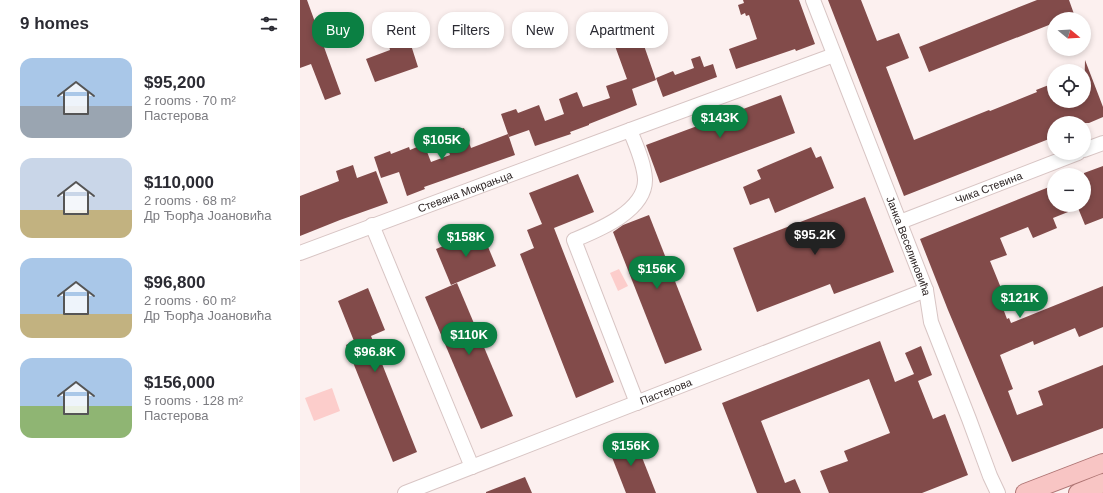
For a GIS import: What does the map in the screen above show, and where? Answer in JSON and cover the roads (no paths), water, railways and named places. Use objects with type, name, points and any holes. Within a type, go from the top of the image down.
[{"type":"main road","points":[[1025,493],[1103,463]]},
{"type":"main road","points":[[1078,493],[1103,483]]},
{"type":"street","name":"Јанка Веселиновића","points":[[813,0],[926,290],[932,322],[970,419],[990,476],[998,493]]},
{"type":"street","name":"Стевана Мокрањца","points":[[300,253],[834,55]]},
{"type":"street","points":[[630,130],[644,168],[645,182],[640,198],[629,211],[616,220],[574,240],[637,402]]},
{"type":"street","points":[[1091,147],[1103,143]]},
{"type":"street","name":"Чика Стевина","points":[[900,222],[1060,160]]},
{"type":"street","points":[[372,226],[472,467]]},
{"type":"street","name":"Пастерова","points":[[405,493],[926,290]]}]
